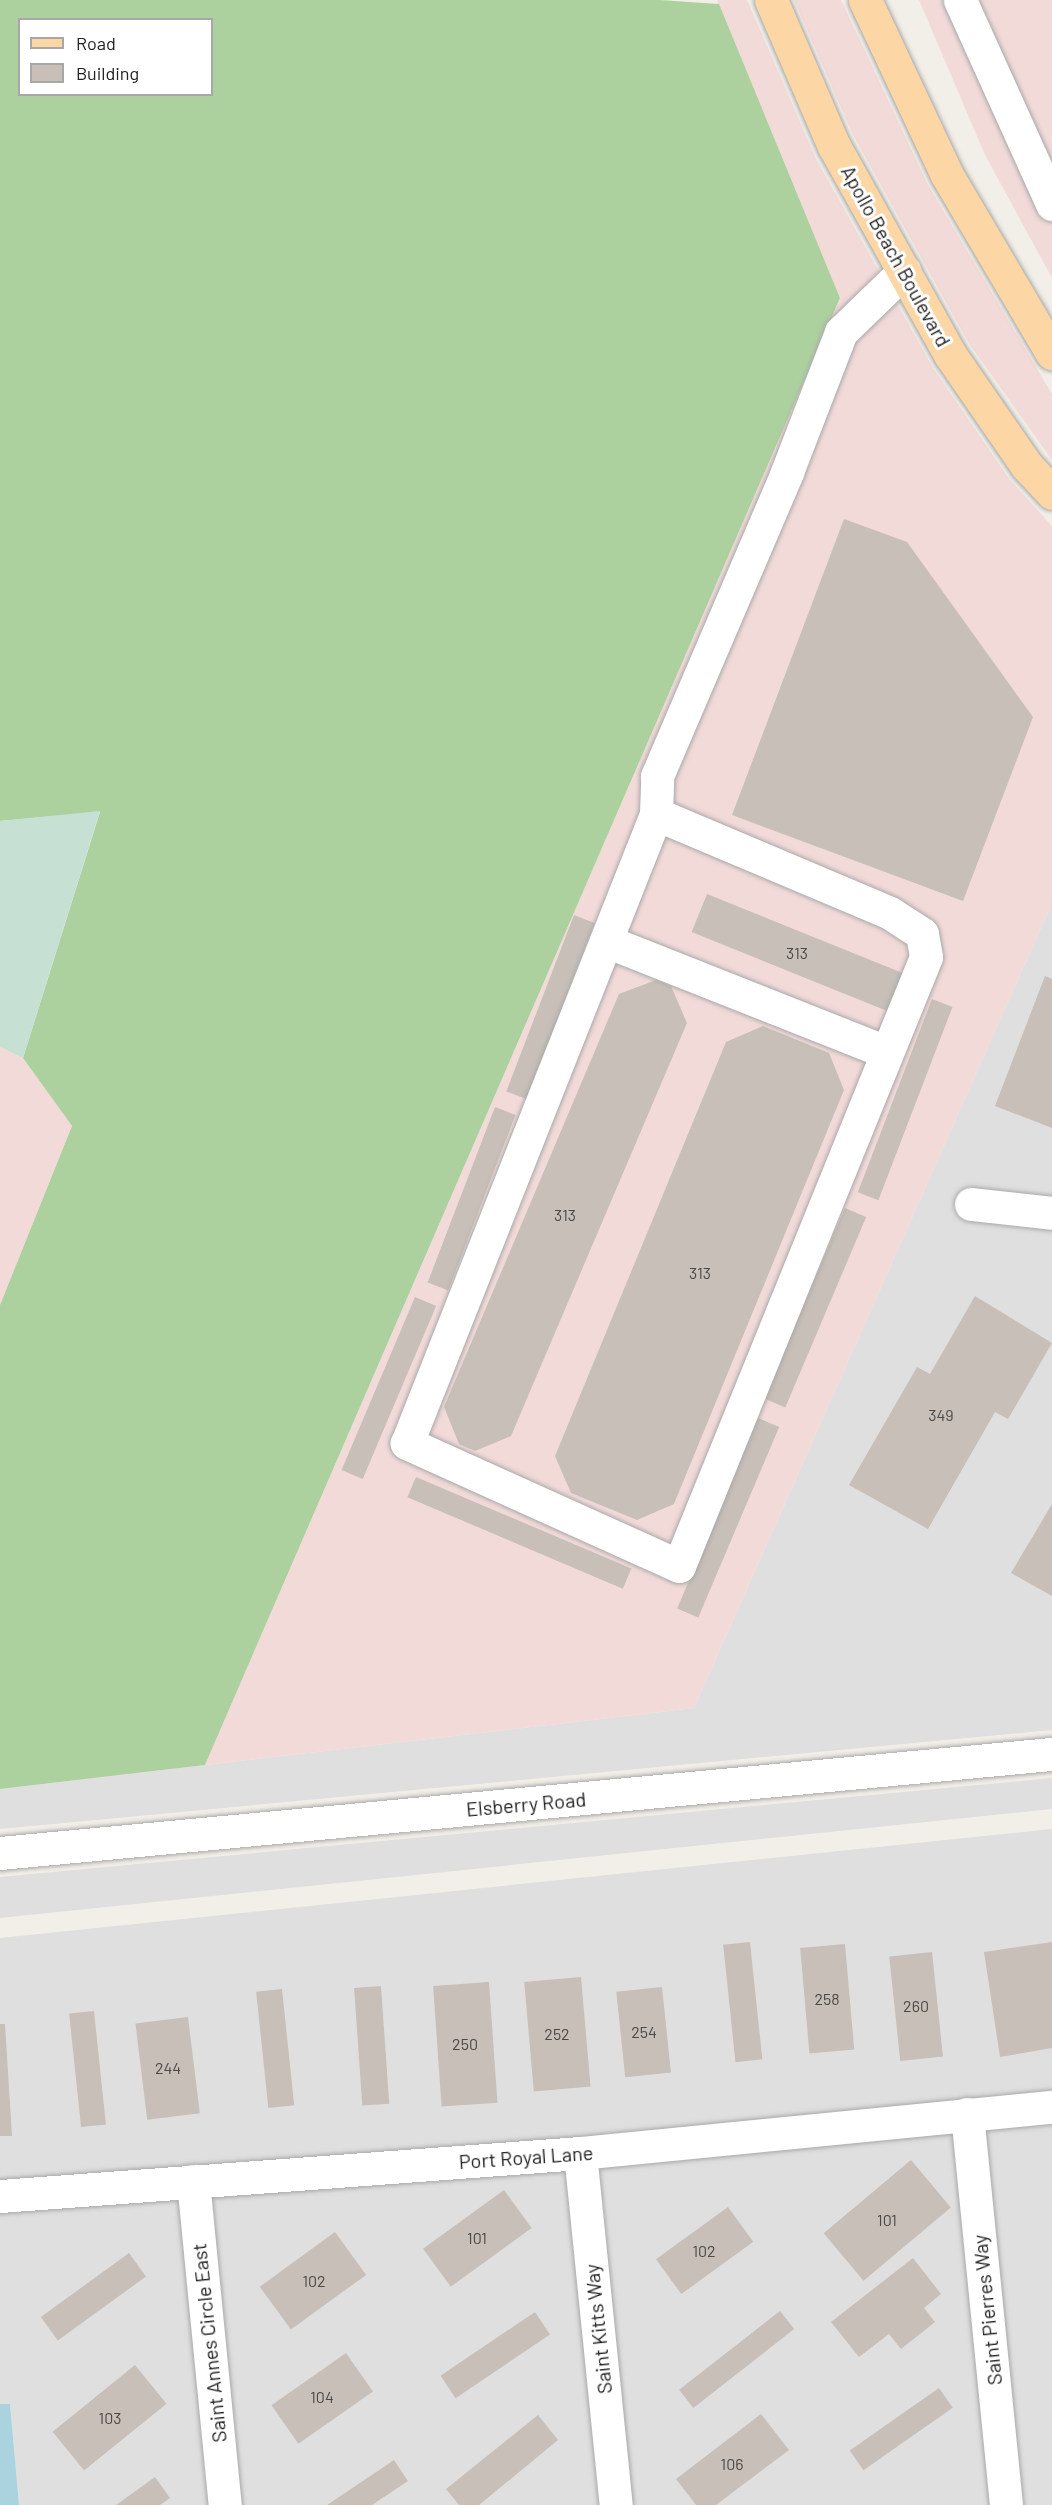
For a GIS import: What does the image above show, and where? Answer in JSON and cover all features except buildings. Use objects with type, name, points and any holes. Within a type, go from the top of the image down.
[{"type":"main road","name":"Apollo Beach Boulevard","points":[[771,0],[834,146],[951,356],[1027,466],[1052,493]]},
{"type":"main road","points":[[865,0],[947,175],[1052,353]]},
{"type":"street","points":[[960,0],[1052,204]]},
{"type":"street","points":[[656,814],[890,913],[922,934],[926,957],[679,1566],[407,1443],[656,814],[657,776],[787,472],[841,332],[904,271]]},
{"type":"street","points":[[606,941],[887,1052]]},
{"type":"street","points":[[971,1204],[1052,1213]]},
{"type":"street","name":"Elsberry Road","points":[[0,1853],[1052,1754]]},
{"type":"street","name":"Port Royal Lane","points":[[0,2196],[580,2153],[1052,2107]]},
{"type":"street","name":"Saint Pierres Way","points":[[967,2114],[1006,2505]]},
{"type":"street","name":"Saint Kitts Way","points":[[580,2153],[616,2505]]},
{"type":"street","name":"Saint Annes Circle East","points":[[193,2181],[225,2505]]},
{"type":"shaded area","points":[[717,0],[747,0],[816,159],[933,368],[1010,480],[1052,526],[1052,903],[694,1708],[205,1765],[840,298]]},
{"type":"shaded area","points":[[794,0],[841,0],[928,185],[1052,394],[1052,460],[968,342],[853,135]]},
{"type":"shaded area","points":[[919,0],[1052,0],[1052,278],[985,155]]},
{"type":"shaded area","points":[[1052,903],[1052,1730],[0,1829],[0,1789],[694,1708]]},
{"type":"shaded area","points":[[0,1047],[23,1058],[72,1126],[0,1305]]},
{"type":"shaded area","points":[[1052,1778],[1052,1809],[0,1918],[0,1877]]},
{"type":"shaded area","points":[[1052,1829],[1052,2505],[19,2505],[10,2404],[0,2404],[0,1938]]},
{"type":"green space","points":[[0,0],[660,0],[719,4],[840,298],[205,1765],[0,1789],[0,1305],[72,1126],[23,1058],[100,812],[0,821]]},
{"type":"green space","points":[[100,811],[23,1058],[0,1047],[0,821]]},
{"type":"water","points":[[0,2404],[10,2404],[19,2505],[0,2505]]}]
